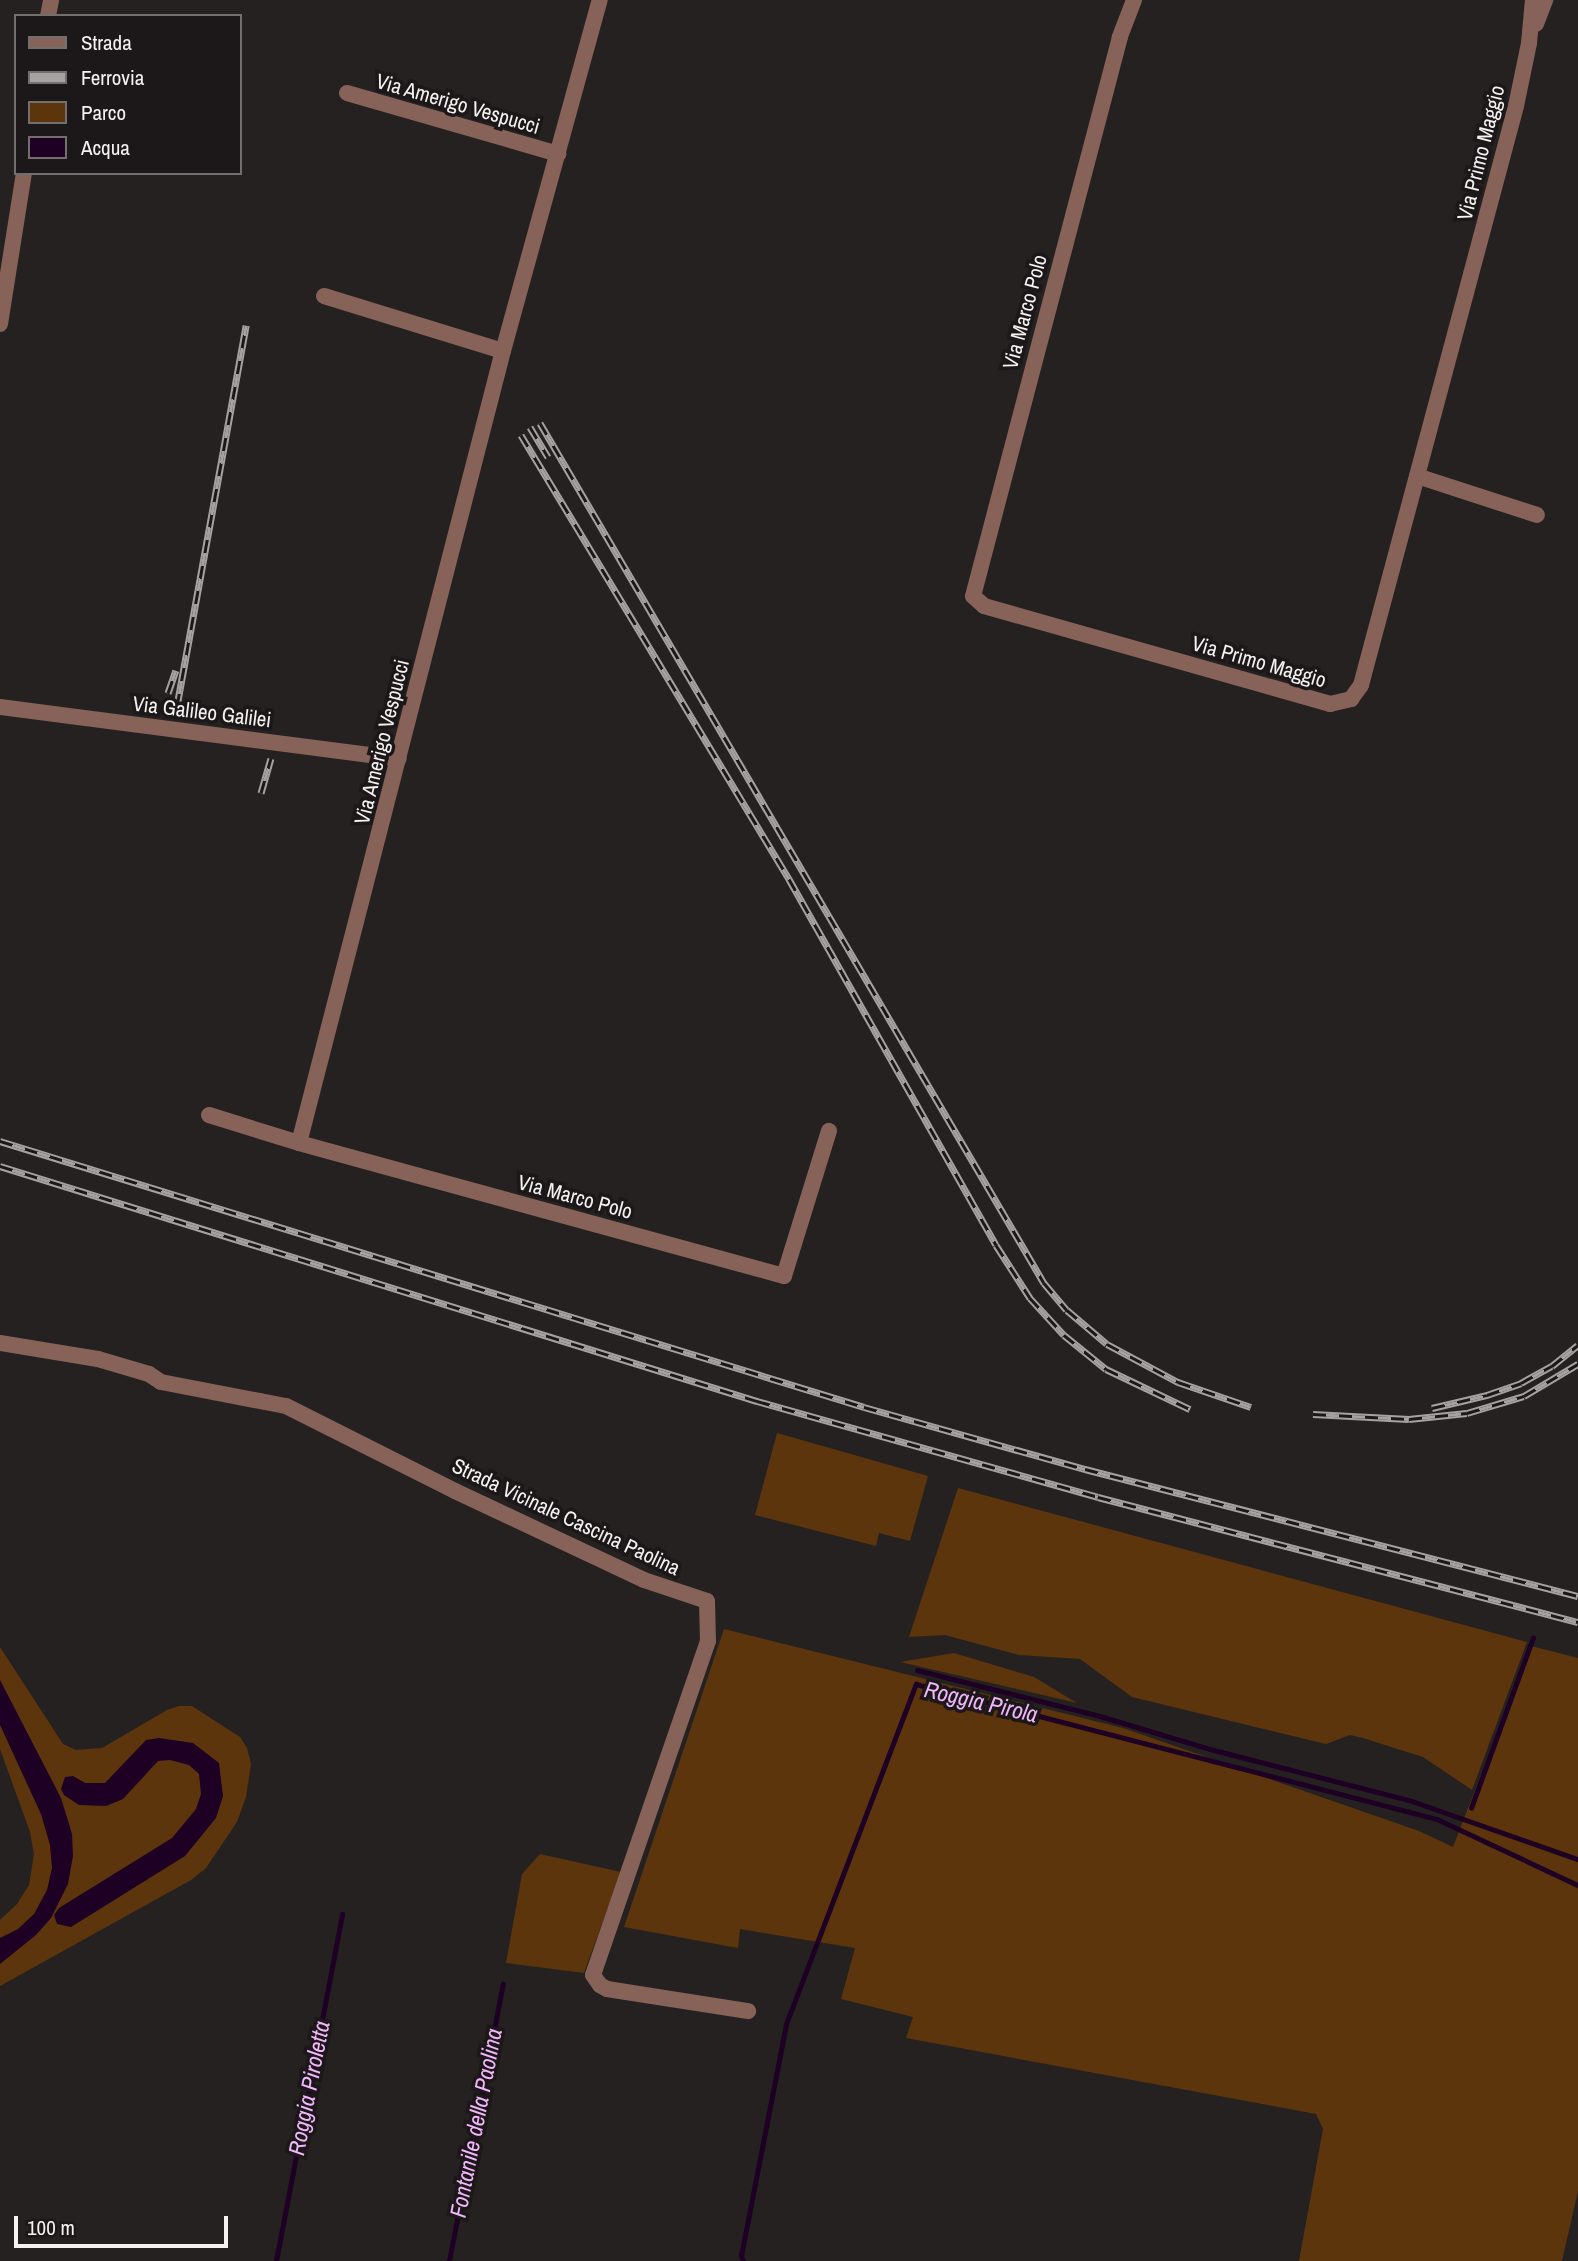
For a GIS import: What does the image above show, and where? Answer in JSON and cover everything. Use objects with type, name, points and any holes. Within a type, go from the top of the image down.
[{"type":"street","name":"Via Amerigo Vespucci","points":[[299,1143],[503,351],[600,0]]},
{"type":"street","name":"Via Marco Polo","points":[[1120,37],[1125,0]]},
{"type":"street","name":"Via Marco Polo","points":[[974,598],[973,586],[1120,37],[1134,0]]},
{"type":"street","name":"Via Primo Maggio","points":[[974,598],[984,606],[1325,703],[1341,703],[1355,695],[1361,685],[1523,70],[1529,43],[1533,0]]},
{"type":"street","name":"Via Primo Maggio","points":[[1529,43],[1545,0]]},
{"type":"street","name":"Via Amerigo Vespucci","points":[[347,93],[558,155]]},
{"type":"street","points":[[0,324],[24,175]]},
{"type":"street","points":[[324,296],[503,351]]},
{"type":"street","points":[[1417,476],[1537,515]]},
{"type":"street","name":"Via Galileo Galilei","points":[[0,707],[399,759]]},
{"type":"street","name":"Via Marco Polo","points":[[209,1115],[299,1143],[784,1276],[829,1131]]},
{"type":"street","name":"Strada Vicinale Cascina Paolina","points":[[0,1343],[98,1359],[149,1374],[161,1382],[286,1406],[455,1491],[643,1580],[707,1601],[708,1641],[593,1975],[600,1985],[607,1989],[748,2011]]},
{"type":"green space","points":[[777,1433],[928,1476],[910,1541],[879,1533],[876,1546],[755,1515]]},
{"type":"green space","points":[[958,1488],[1527,1642],[1472,1790],[1423,1757],[1363,1738],[1350,1735],[1326,1744],[1132,1697],[1080,1659],[1019,1655],[945,1635],[909,1637]]},
{"type":"green space","points":[[724,1629],[1123,1728],[1419,1831],[1453,1847],[1531,1646],[1578,1658],[1578,2191],[1562,2261],[1299,2261],[1323,2129],[1316,2114],[906,2038],[913,2017],[841,1999],[855,1948],[740,1929],[738,1948],[624,1927]]},
{"type":"green space","points":[[0,1647],[63,1744],[76,1750],[102,1748],[167,1710],[192,1706],[240,1737],[247,1748],[251,1764],[246,1797],[237,1822],[206,1868],[191,1880],[0,1986],[0,1920],[17,1904],[29,1885],[34,1854],[30,1832],[0,1749]]},
{"type":"green space","points":[[954,1653],[1034,1677],[1077,1703],[900,1662]]},
{"type":"green space","points":[[540,1854],[621,1872],[584,1973],[506,1963],[522,1874]]},
{"type":"water","points":[[0,1680],[61,1798],[72,1834],[73,1856],[68,1884],[51,1918],[36,1935],[0,1964],[0,1938],[18,1929],[34,1914],[47,1890],[52,1868],[50,1845],[41,1814],[0,1725]]},
{"type":"water","points":[[159,1738],[193,1743],[219,1763],[223,1796],[216,1818],[185,1856],[71,1927],[57,1924],[54,1915],[59,1908],[172,1838],[196,1809],[201,1794],[199,1774],[189,1765],[170,1760],[158,1761],[123,1799],[106,1806],[79,1805],[64,1795],[61,1789],[65,1777],[73,1776],[85,1783],[105,1783],[146,1740]]},
{"type":"waterway","points":[[1471,1808],[1533,1638]]},
{"type":"waterway","points":[[917,1670],[1100,1716],[1210,1749],[1412,1801],[1578,1859]]},
{"type":"waterway","name":"Roggia Pirola","points":[[743,2261],[741,2256],[786,2024],[916,1684],[1437,1819],[1578,1885]]},
{"type":"waterway","name":"Roggia Piroletta","points":[[276,2261],[342,1914]]},
{"type":"waterway","name":"Fontanile della Paolina","points":[[449,2261],[503,1984]]},
{"type":"railway","points":[[177,706],[246,325]]},
{"type":"railway","points":[[540,423],[1044,1283],[1067,1310],[1107,1344],[1178,1382],[1251,1407]]},
{"type":"railway","points":[[530,427],[548,457]]},
{"type":"railway","points":[[521,435],[789,879],[996,1245],[1030,1298],[1064,1335],[1106,1369],[1190,1409]]},
{"type":"railway","points":[[168,693],[176,670]]},
{"type":"railway","points":[[261,793],[271,758]]},
{"type":"railway","points":[[0,1141],[864,1407],[1085,1469],[1578,1596]]},
{"type":"railway","points":[[0,1166],[757,1401],[1098,1497],[1578,1622]]},
{"type":"railway","points":[[1432,1408],[1487,1395],[1521,1383],[1552,1366],[1578,1345]]},
{"type":"railway","points":[[1313,1414],[1409,1419],[1467,1413],[1524,1396],[1578,1364]]}]
